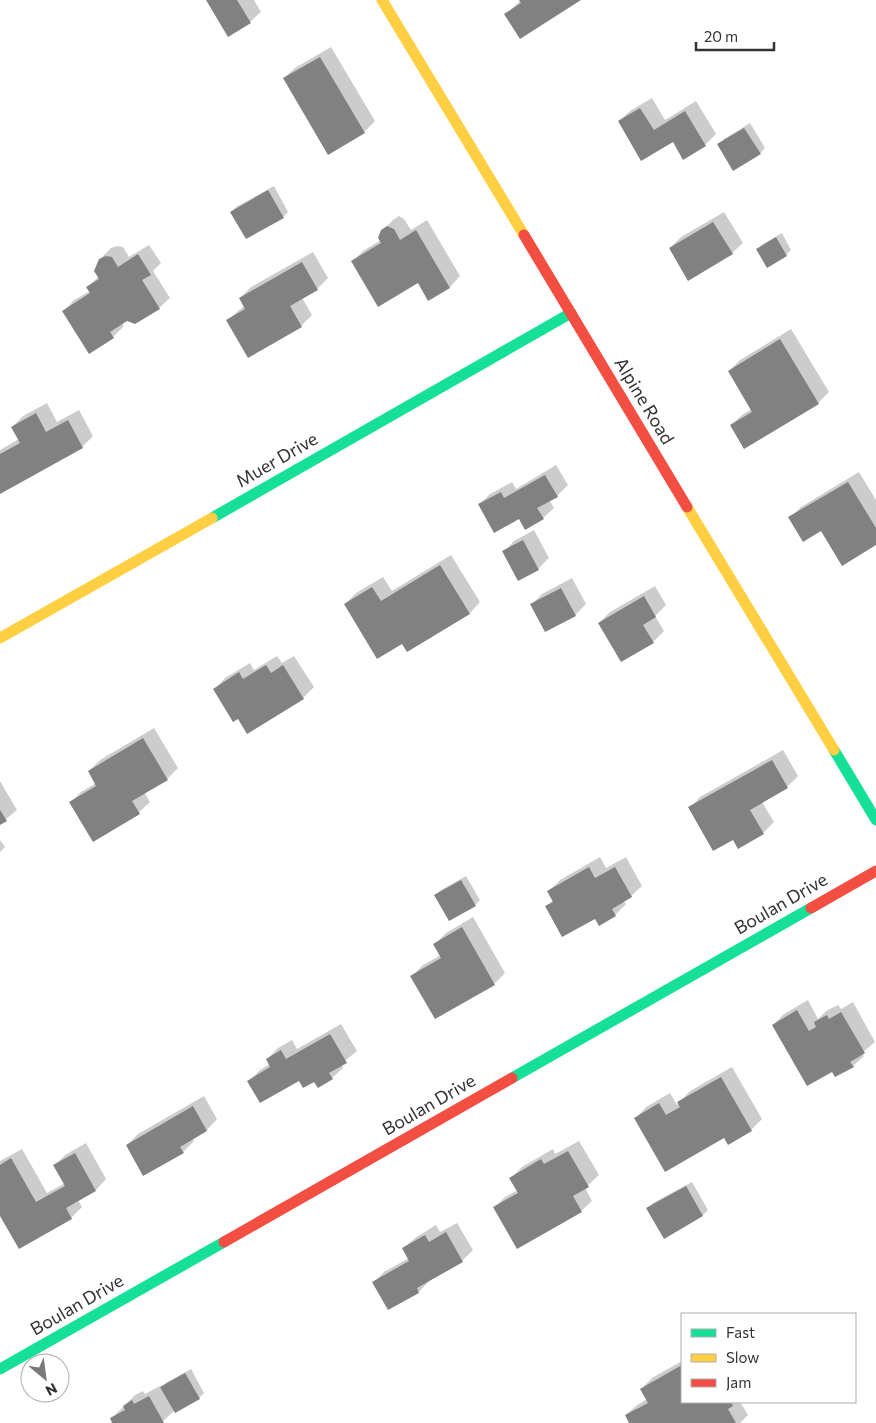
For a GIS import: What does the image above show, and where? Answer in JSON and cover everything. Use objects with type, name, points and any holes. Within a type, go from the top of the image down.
[{"type":"street","name":"Alpine Road","points":[[382,0],[876,820]]},
{"type":"street","name":"Muer Drive","points":[[0,638],[571,313]]},
{"type":"street","name":"Boulan Drive","points":[[0,1369],[876,870]]},
{"type":"building","points":[[206,0],[237,0],[251,23],[228,37]]},
{"type":"building","points":[[519,0],[581,0],[520,39],[504,14],[521,3]]},
{"type":"building","points":[[320,57],[365,133],[328,155],[283,78]]},
{"type":"building","points":[[640,108],[654,130],[685,111],[706,146],[683,160],[673,142],[641,161],[618,121]]},
{"type":"building","points":[[744,128],[761,154],[733,171],[717,144]]},
{"type":"building","points":[[268,190],[284,218],[246,239],[230,212]]},
{"type":"building","points":[[713,222],[733,254],[688,281],[669,248]]},
{"type":"building","points":[[387,226],[394,229],[400,240],[416,230],[450,288],[428,301],[418,283],[378,307],[351,261],[381,243],[378,238],[381,230]]},
{"type":"building","points":[[776,237],[787,256],[767,268],[756,249]]},
{"type":"building","points":[[138,254],[151,275],[142,280],[160,309],[135,324],[127,321],[110,332],[114,338],[89,354],[62,311],[90,293],[86,287],[99,279],[94,271],[99,259],[106,256],[112,257],[118,267]]},
{"type":"building","points":[[302,262],[318,290],[290,306],[302,327],[248,358],[226,320],[245,309],[239,298]]},
{"type":"building","points":[[780,339],[819,404],[744,449],[730,425],[752,412],[728,371]]},
{"type":"building","points":[[36,413],[46,432],[68,420],[83,448],[0,494],[0,454],[20,443],[11,427]]},
{"type":"building","points":[[545,475],[558,497],[537,508],[544,519],[525,530],[519,519],[494,533],[478,504],[501,492],[504,498]]},
{"type":"building","points":[[848,482],[876,528],[876,545],[842,566],[821,531],[803,542],[788,517]]},
{"type":"building","points":[[523,540],[539,570],[518,581],[502,551]]},
{"type":"building","points":[[440,565],[470,614],[407,652],[402,644],[377,659],[344,604],[372,587],[381,601]]},
{"type":"building","points":[[561,588],[576,616],[545,632],[530,604]]},
{"type":"building","points":[[644,596],[656,617],[643,625],[654,643],[621,662],[598,623]]},
{"type":"building","points":[[266,665],[271,673],[283,665],[304,699],[247,734],[238,719],[233,722],[213,689],[239,672],[243,679]]},
{"type":"building","points":[[143,738],[168,780],[132,801],[140,814],[93,842],[69,802],[96,786],[88,771]]},
{"type":"building","points":[[772,760],[788,788],[750,810],[764,834],[738,849],[733,840],[713,851],[688,807]]},
{"type":"building","points":[[0,810],[7,821],[0,825]]},
{"type":"building","points":[[589,867],[595,878],[615,867],[632,897],[612,909],[616,916],[599,926],[595,919],[562,937],[545,906],[553,902],[547,891]]},
{"type":"building","points":[[461,880],[476,906],[449,921],[434,895]]},
{"type":"building","points":[[462,927],[495,985],[435,1019],[410,976],[441,958],[433,944]]},
{"type":"building","points":[[797,1010],[809,1031],[816,1027],[814,1022],[827,1015],[829,1019],[841,1012],[865,1053],[850,1062],[854,1067],[835,1077],[832,1072],[807,1086],[772,1025]]},
{"type":"building","points":[[330,1034],[347,1063],[329,1073],[333,1079],[318,1088],[314,1082],[303,1088],[299,1081],[260,1103],[247,1081],[270,1067],[266,1059],[281,1050],[286,1059]]},
{"type":"building","points":[[721,1077],[752,1131],[728,1145],[724,1138],[665,1172],[634,1118],[659,1103],[666,1115],[680,1107],[677,1102]]},
{"type":"building","points":[[193,1106],[207,1131],[180,1147],[184,1153],[143,1176],[126,1145]]},
{"type":"building","points":[[568,1151],[589,1187],[573,1196],[582,1212],[517,1249],[493,1207],[518,1193],[509,1178],[541,1159],[544,1164]]},
{"type":"building","points":[[75,1153],[96,1191],[66,1208],[72,1219],[19,1249],[0,1216],[0,1165],[11,1158],[36,1202],[65,1186],[53,1165]]},
{"type":"building","points":[[686,1186],[703,1216],[664,1239],[646,1208]]},
{"type":"building","points":[[446,1232],[463,1262],[417,1288],[419,1293],[388,1310],[372,1282],[409,1261],[402,1248],[425,1235],[429,1242]]},
{"type":"building","points":[[681,1366],[681,1403],[732,1403],[733,1406],[728,1409],[736,1423],[629,1423],[625,1415],[648,1403],[640,1389]]},
{"type":"building","points":[[185,1373],[200,1399],[175,1413],[160,1387]]},
{"type":"building","points":[[149,1396],[164,1423],[112,1423],[110,1418],[125,1410],[123,1406],[132,1400],[134,1404]]},
{"type":"traffic: fast","points":[[212,518],[571,313]]},
{"type":"traffic: fast","points":[[834,750],[876,820]]},
{"type":"traffic: fast","points":[[512,1078],[811,908]]},
{"type":"traffic: fast","points":[[0,1369],[224,1242]]},
{"type":"traffic: slow","points":[[382,0],[524,235]]},
{"type":"traffic: slow","points":[[687,507],[834,750]]},
{"type":"traffic: slow","points":[[0,638],[212,518]]},
{"type":"traffic: jam","points":[[524,235],[687,507]]},
{"type":"traffic: jam","points":[[811,908],[876,871]]},
{"type":"traffic: jam","points":[[224,1242],[512,1078]]}]
